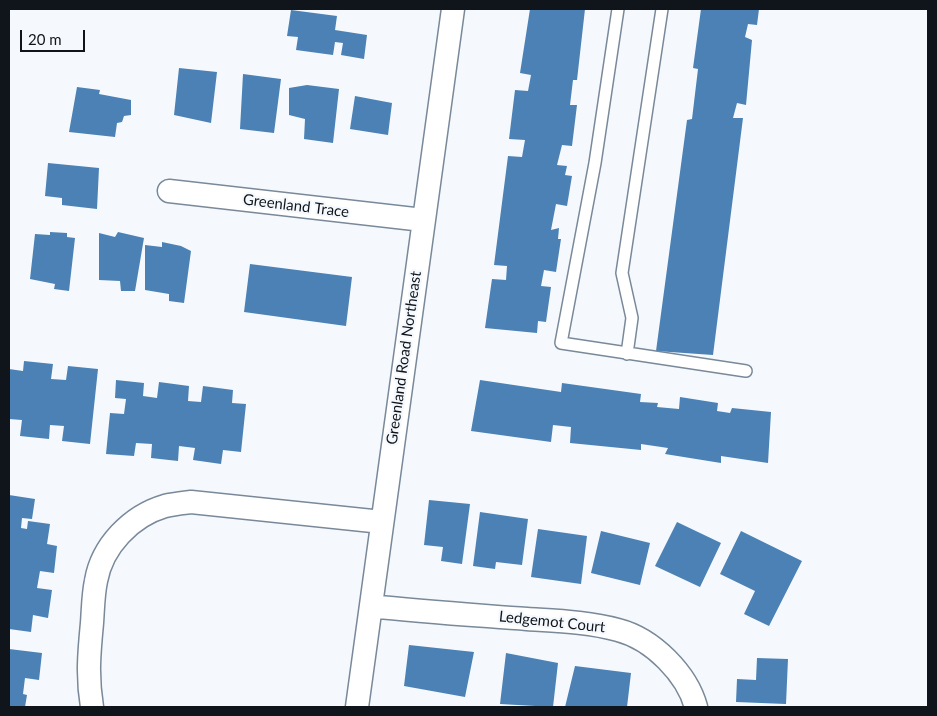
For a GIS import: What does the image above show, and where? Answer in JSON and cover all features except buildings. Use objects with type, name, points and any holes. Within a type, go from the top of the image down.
[{"type":"street","name":"Greenland Road Northeast","points":[[357,707],[453,9]]},
{"type":"street","name":"Greenland Trace","points":[[169,191],[423,220]]},
{"type":"street","points":[[92,707],[87,680],[96,581],[101,563],[110,546],[135,520],[164,506],[191,502],[382,522]]},
{"type":"street","name":"Ledgemot Court","points":[[371,606],[566,622],[619,630],[657,652],[677,669],[690,688],[696,707]]},
{"type":"lane","points":[[618,9],[595,163],[561,344],[746,371]]},
{"type":"lane","points":[[627,354],[632,318],[622,273],[662,9]]}]
